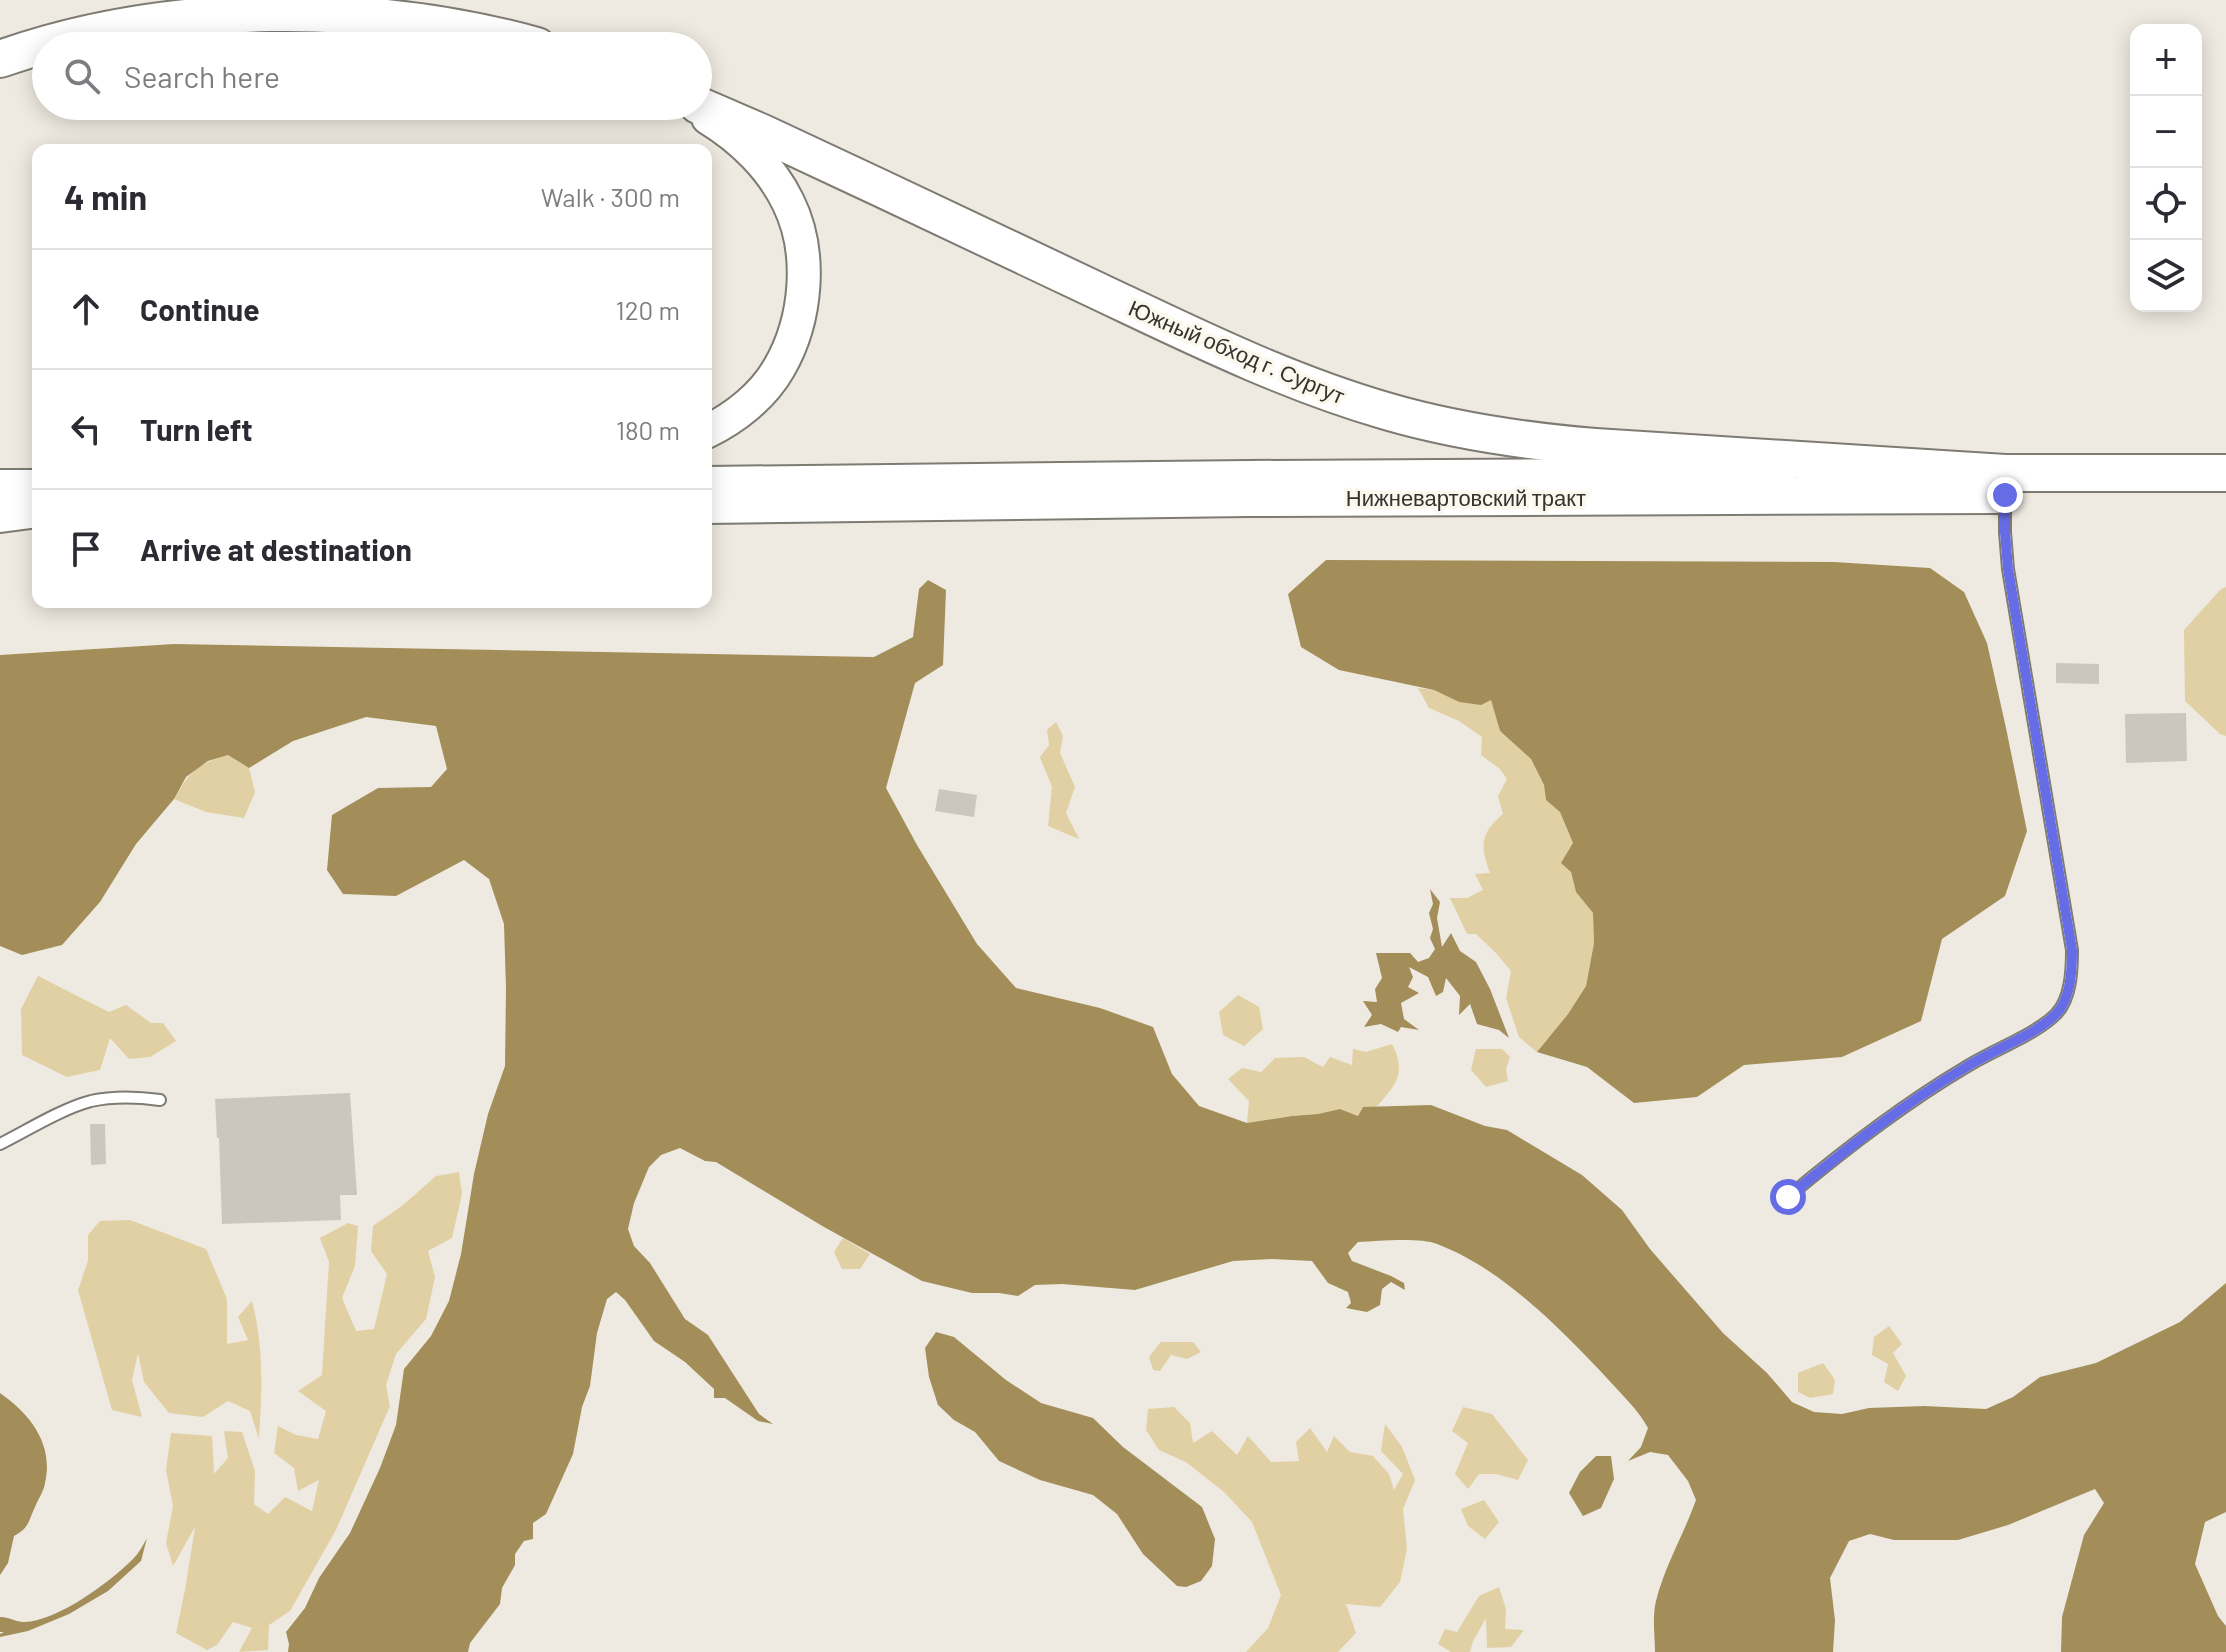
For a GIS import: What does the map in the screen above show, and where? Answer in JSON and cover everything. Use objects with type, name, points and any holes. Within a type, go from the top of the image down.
[{"type":"highway","points":[[96,32],[208,13],[296,9],[380,14],[481,32]]},
{"type":"highway","points":[[0,59],[32,48]]},
{"type":"highway","name":"Южный обход г. Сургут","points":[[712,111],[1208,343],[1309,386],[1387,412],[1529,441],[2005,484]]},
{"type":"highway","name":"Нижневартовский тракт","points":[[712,505],[2005,484],[2226,473]]},
{"type":"highway","name":"Нижневартовский тракт","points":[[2005,484],[2226,492]]},
{"type":"highway","points":[[0,514],[32,509]]},
{"type":"main road","points":[[711,120],[748,148],[770,173],[788,202],[801,240],[804,276],[799,313],[778,369],[757,396],[728,421],[712,429]]},
{"type":"main road","name":"Нижневартовский тракт","points":[[712,483],[1249,477],[2005,484]]},
{"type":"main road","points":[[0,486],[32,486]]},
{"type":"main road","points":[[0,508],[32,508]]},
{"type":"lane","points":[[1788,1197],[1899,1109],[2046,1022],[2059,1012],[2067,993],[2072,971],[2072,950],[2008,569],[2005,484]]},
{"type":"lane","points":[[0,1144],[91,1101],[133,1097],[160,1100]]},
{"type":"shaded area","points":[[1326,560],[1834,562],[1930,568],[1964,592],[1987,643],[2027,831],[2005,896],[1942,939],[1921,1021],[1842,1057],[1744,1065],[1697,1097],[1634,1103],[1587,1067],[1537,1052],[1586,986],[1594,943],[1593,913],[1576,892],[1571,872],[1561,863],[1573,843],[1560,812],[1546,800],[1544,785],[1531,759],[1500,731],[1491,700],[1481,705],[1459,702],[1434,690],[1339,670],[1301,647],[1288,594]]},
{"type":"shaded area","points":[[928,580],[946,590],[943,665],[915,683],[886,788],[977,944],[1016,988],[1100,1008],[1153,1027],[1172,1074],[1199,1106],[1247,1123],[1340,1109],[1358,1116],[1363,1107],[1431,1105],[1485,1126],[1507,1130],[1582,1175],[1622,1210],[1650,1249],[1723,1333],[1767,1373],[1792,1402],[1814,1412],[1842,1414],[1869,1408],[1924,1406],[1986,1409],[2013,1397],[2040,1377],[2096,1363],[2180,1322],[2226,1283],[2226,1512],[2205,1522],[2195,1564],[2218,1616],[2226,1626],[2226,1652],[2061,1652],[2062,1617],[2084,1535],[2104,1503],[2095,1489],[2008,1525],[1958,1540],[1894,1540],[1870,1534],[1849,1541],[1830,1578],[1835,1620],[1833,1652],[1655,1652],[1656,1601],[1696,1500],[1688,1481],[1668,1455],[1650,1452],[1628,1461],[1641,1447],[1648,1428],[1634,1407],[1528,1301],[1461,1255],[1430,1242],[1358,1242],[1348,1253],[1352,1261],[1404,1283],[1405,1290],[1391,1282],[1382,1289],[1380,1305],[1367,1312],[1346,1308],[1351,1303],[1348,1292],[1328,1283],[1312,1261],[1272,1259],[1233,1261],[1135,1290],[1062,1284],[1035,1285],[1018,1296],[972,1293],[922,1281],[716,1162],[705,1161],[680,1148],[661,1155],[649,1167],[634,1203],[628,1229],[634,1246],[650,1263],[685,1319],[708,1335],[759,1414],[773,1424],[758,1421],[725,1398],[714,1398],[714,1389],[685,1362],[654,1341],[616,1292],[607,1299],[597,1333],[590,1386],[582,1407],[573,1454],[546,1514],[533,1523],[533,1539],[524,1541],[515,1554],[515,1565],[502,1588],[500,1604],[470,1643],[468,1652],[288,1652],[286,1632],[305,1608],[319,1578],[350,1533],[380,1468],[396,1425],[404,1369],[431,1336],[449,1301],[488,1114],[505,1066],[504,924],[489,879],[464,860],[396,896],[343,894],[327,870],[332,815],[378,788],[431,787],[447,769],[436,726],[366,717],[293,741],[249,768],[228,755],[208,761],[186,777],[174,799],[136,844],[100,902],[62,945],[22,955],[0,946],[0,655],[174,644],[874,657],[913,637],[919,589]]},
{"type":"shaded area","points":[[2226,587],[2226,736],[2185,701],[2184,630]]},
{"type":"shaded area","points":[[1418,688],[1434,690],[1459,702],[1491,699],[1500,731],[1531,759],[1544,785],[1546,800],[1560,812],[1573,843],[1571,872],[1576,892],[1593,913],[1594,943],[1586,986],[1537,1052],[1519,1037],[1506,998],[1511,971],[1476,934],[1467,934],[1450,898],[1467,898],[1483,890],[1475,874],[1490,873],[1484,840],[1490,827],[1503,814],[1498,796],[1507,779],[1500,769],[1481,755],[1482,737],[1459,721],[1429,708]]},
{"type":"shaded area","points":[[1056,722],[1063,736],[1060,753],[1075,787],[1066,813],[1079,839],[1048,826],[1052,787],[1040,757],[1049,745],[1047,730]]},
{"type":"shaded area","points":[[228,755],[249,768],[255,792],[244,818],[206,812],[174,799],[195,770]]},
{"type":"shaded area","points":[[1430,889],[1440,902],[1437,918],[1442,947],[1451,933],[1460,951],[1476,962],[1509,1038],[1499,1030],[1477,1024],[1470,1004],[1459,1015],[1460,996],[1446,978],[1443,992],[1436,996],[1428,977],[1409,967],[1413,977],[1408,987],[1419,993],[1401,1003],[1404,1019],[1419,1030],[1401,1027],[1398,1032],[1381,1024],[1364,1027],[1372,1015],[1363,1001],[1377,1002],[1375,989],[1382,978],[1376,953],[1410,953],[1418,962],[1429,958],[1435,949],[1430,938],[1433,929],[1429,913],[1433,904]]},
{"type":"shaded area","points":[[38,976],[109,1012],[126,1005],[151,1023],[163,1023],[176,1041],[150,1057],[129,1059],[110,1038],[100,1070],[67,1077],[22,1055],[21,1009]]},
{"type":"shaded area","points":[[1238,995],[1259,1007],[1263,1029],[1244,1046],[1223,1035],[1219,1012]]},
{"type":"shaded area","points":[[1392,1044],[1399,1063],[1394,1085],[1376,1107],[1363,1107],[1358,1116],[1340,1109],[1247,1123],[1249,1101],[1228,1079],[1242,1068],[1261,1072],[1275,1058],[1304,1057],[1323,1067],[1330,1057],[1352,1065],[1353,1049],[1366,1052]]},
{"type":"shaded area","points":[[1476,1049],[1502,1049],[1510,1057],[1506,1069],[1508,1081],[1486,1087],[1471,1070]]},
{"type":"shaded area","points":[[459,1172],[462,1194],[452,1238],[428,1251],[435,1277],[426,1319],[396,1354],[386,1385],[390,1406],[336,1530],[290,1611],[269,1625],[268,1650],[239,1652],[252,1628],[233,1622],[217,1645],[207,1650],[176,1633],[195,1527],[173,1566],[166,1543],[173,1506],[166,1470],[171,1433],[212,1436],[214,1474],[228,1458],[224,1431],[242,1432],[255,1471],[254,1504],[268,1514],[285,1497],[312,1511],[319,1480],[298,1491],[294,1468],[274,1453],[278,1426],[296,1435],[318,1439],[326,1411],[298,1391],[322,1375],[329,1262],[320,1238],[348,1223],[358,1226],[355,1266],[342,1298],[356,1331],[374,1329],[387,1274],[371,1251],[373,1226],[436,1176]]},
{"type":"shaded area","points":[[130,1220],[206,1249],[227,1299],[227,1344],[248,1340],[238,1317],[252,1301],[260,1352],[259,1439],[250,1411],[228,1401],[203,1417],[169,1413],[144,1382],[138,1353],[132,1380],[142,1417],[112,1410],[78,1290],[88,1261],[88,1235],[100,1221]]},
{"type":"shaded area","points":[[843,1238],[870,1254],[860,1269],[842,1269],[834,1252]]},
{"type":"shaded area","points":[[1889,1326],[1902,1344],[1893,1353],[1906,1376],[1898,1391],[1884,1382],[1888,1364],[1872,1355],[1874,1337]]},
{"type":"shaded area","points":[[936,1332],[954,1337],[1006,1380],[1041,1403],[1093,1418],[1123,1447],[1202,1507],[1215,1539],[1212,1566],[1201,1581],[1186,1587],[1177,1586],[1143,1554],[1117,1514],[1093,1495],[1040,1480],[999,1461],[975,1432],[954,1420],[938,1405],[929,1377],[925,1348]]},
{"type":"shaded area","points":[[1161,1342],[1193,1342],[1201,1352],[1187,1359],[1171,1355],[1160,1371],[1153,1370],[1149,1357]]},
{"type":"shaded area","points":[[1823,1363],[1835,1380],[1833,1394],[1810,1398],[1798,1392],[1798,1373]]},
{"type":"shaded area","points":[[0,1393],[21,1410],[37,1431],[43,1443],[47,1469],[42,1492],[28,1524],[14,1536],[8,1563],[0,1575]]},
{"type":"shaded area","points":[[1174,1407],[1190,1423],[1193,1443],[1212,1431],[1237,1455],[1248,1436],[1271,1462],[1299,1461],[1296,1442],[1310,1428],[1327,1452],[1334,1436],[1350,1452],[1373,1456],[1389,1474],[1394,1490],[1403,1474],[1381,1451],[1385,1424],[1402,1447],[1415,1480],[1403,1509],[1407,1549],[1400,1582],[1380,1607],[1346,1604],[1356,1633],[1338,1652],[1246,1652],[1268,1628],[1281,1595],[1252,1522],[1224,1492],[1186,1462],[1159,1450],[1146,1430],[1148,1409]]},
{"type":"shaded area","points":[[1463,1407],[1492,1414],[1528,1460],[1518,1480],[1496,1474],[1479,1474],[1468,1489],[1455,1474],[1468,1443],[1452,1431]]},
{"type":"shaded area","points":[[1596,1456],[1611,1456],[1614,1479],[1601,1508],[1583,1516],[1569,1493],[1580,1472]]},
{"type":"shaded area","points":[[1484,1500],[1499,1522],[1485,1539],[1468,1526],[1461,1509]]},
{"type":"shaded area","points":[[147,1538],[141,1561],[108,1591],[69,1614],[28,1631],[0,1637],[4,1632],[0,1632],[0,1617],[24,1622],[38,1620],[67,1608],[123,1568]]},
{"type":"shaded area","points":[[1499,1587],[1506,1609],[1505,1629],[1524,1630],[1511,1647],[1487,1648],[1486,1618],[1470,1652],[1451,1652],[1438,1644],[1445,1629],[1457,1632],[1479,1596]]},
{"type":"building","points":[[2056,663],[2099,664],[2099,684],[2056,683]]},
{"type":"building","points":[[2186,713],[2187,761],[2126,763],[2125,714]]},
{"type":"building","points":[[939,789],[977,795],[974,817],[935,811]]},
{"type":"building","points":[[350,1093],[357,1195],[340,1195],[341,1220],[222,1224],[215,1099]]},
{"type":"building","points":[[90,1124],[105,1124],[106,1164],[91,1165]]},
{"type":"route","points":[[1788,1197],[1899,1109],[2046,1022],[2059,1012],[2067,993],[2072,971],[2072,950],[2008,569],[2005,495]]}]
